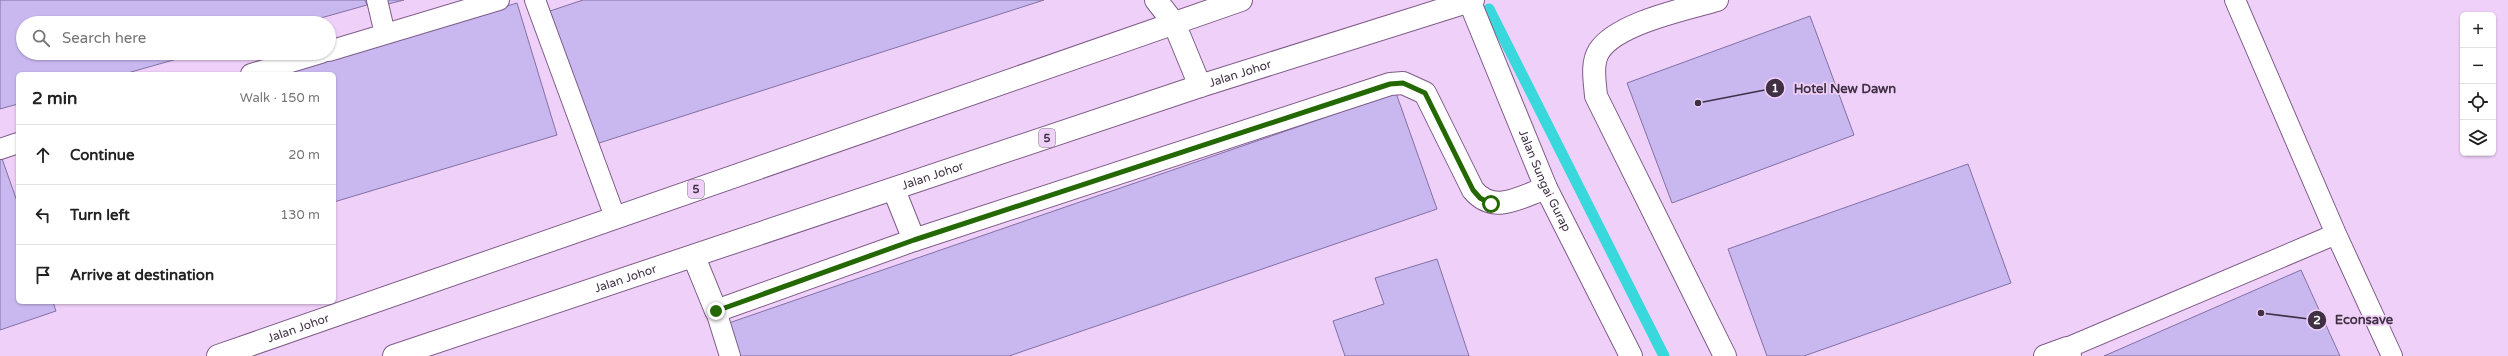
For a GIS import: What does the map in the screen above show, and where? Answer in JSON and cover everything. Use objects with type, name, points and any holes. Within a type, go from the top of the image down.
[{"type":"main road","points":[[1156,0],[1174,23],[1200,86]]},
{"type":"main road","name":"Jalan Johor","points":[[218,356],[1241,0]]},
{"type":"main road","name":"Jalan Johor","points":[[394,356],[694,257],[1200,86],[1470,0]]},
{"type":"main road","name":"Jalan Sungai Gurap","points":[[1470,0],[1546,188],[1631,356]]},
{"type":"main road","points":[[1717,0],[1650,19],[1621,31],[1599,51],[1593,69],[1596,96],[1725,356]]},
{"type":"main road","points":[[694,257],[716,311],[914,240],[1390,84],[1403,83],[1425,93],[1473,190],[1480,198],[1491,204],[1500,204],[1546,188]]},
{"type":"main road","points":[[894,190],[914,240]]},
{"type":"main road","points":[[2045,356],[2069,352]]},
{"type":"lane","points":[[377,0],[386,34]]},
{"type":"lane","points":[[336,49],[500,0]]},
{"type":"lane","points":[[534,0],[615,217]]},
{"type":"lane","points":[[2235,0],[2336,234],[2392,356]]},
{"type":"lane","points":[[258,72],[298,60]]},
{"type":"lane","points":[[0,149],[16,144]]},
{"type":"lane","points":[[2069,352],[2336,234]]},
{"type":"lane","points":[[716,311],[730,356]]},
{"type":"building","points":[[0,0],[365,0],[367,5],[328,16],[16,16],[16,60],[173,60],[131,72],[16,72],[16,105],[0,109]]},
{"type":"building","points":[[387,0],[404,0],[388,4]]},
{"type":"building","points":[[583,0],[1044,0],[593,145],[550,11]]},
{"type":"building","points":[[517,3],[557,135],[336,201],[336,72],[285,72],[325,60],[336,60],[336,57]]},
{"type":"building","points":[[1810,16],[1854,135],[1672,203],[1627,83]]},
{"type":"building","points":[[1396,93],[1437,209],[1009,356],[737,356],[726,324]]},
{"type":"building","points":[[0,153],[16,198],[16,304],[54,304],[56,311],[0,330]]},
{"type":"building","points":[[1968,164],[2011,283],[1804,356],[1767,356],[1728,249]]},
{"type":"building","points":[[1437,259],[1469,356],[1345,356],[1333,321],[1384,304],[1375,278]]},
{"type":"building","points":[[2301,270],[2340,356],[2104,356]]},
{"type":"waterway","points":[[1489,9],[1664,356]]},
{"type":"place","name":"Hotel New Dawn","points":[[1698,103]]},
{"type":"place","name":"Econsave","points":[[2261,313]]},
{"type":"route","points":[[716,311],[723,307],[914,240],[1390,84],[1403,83],[1425,93],[1473,190],[1480,198],[1491,204]]}]
